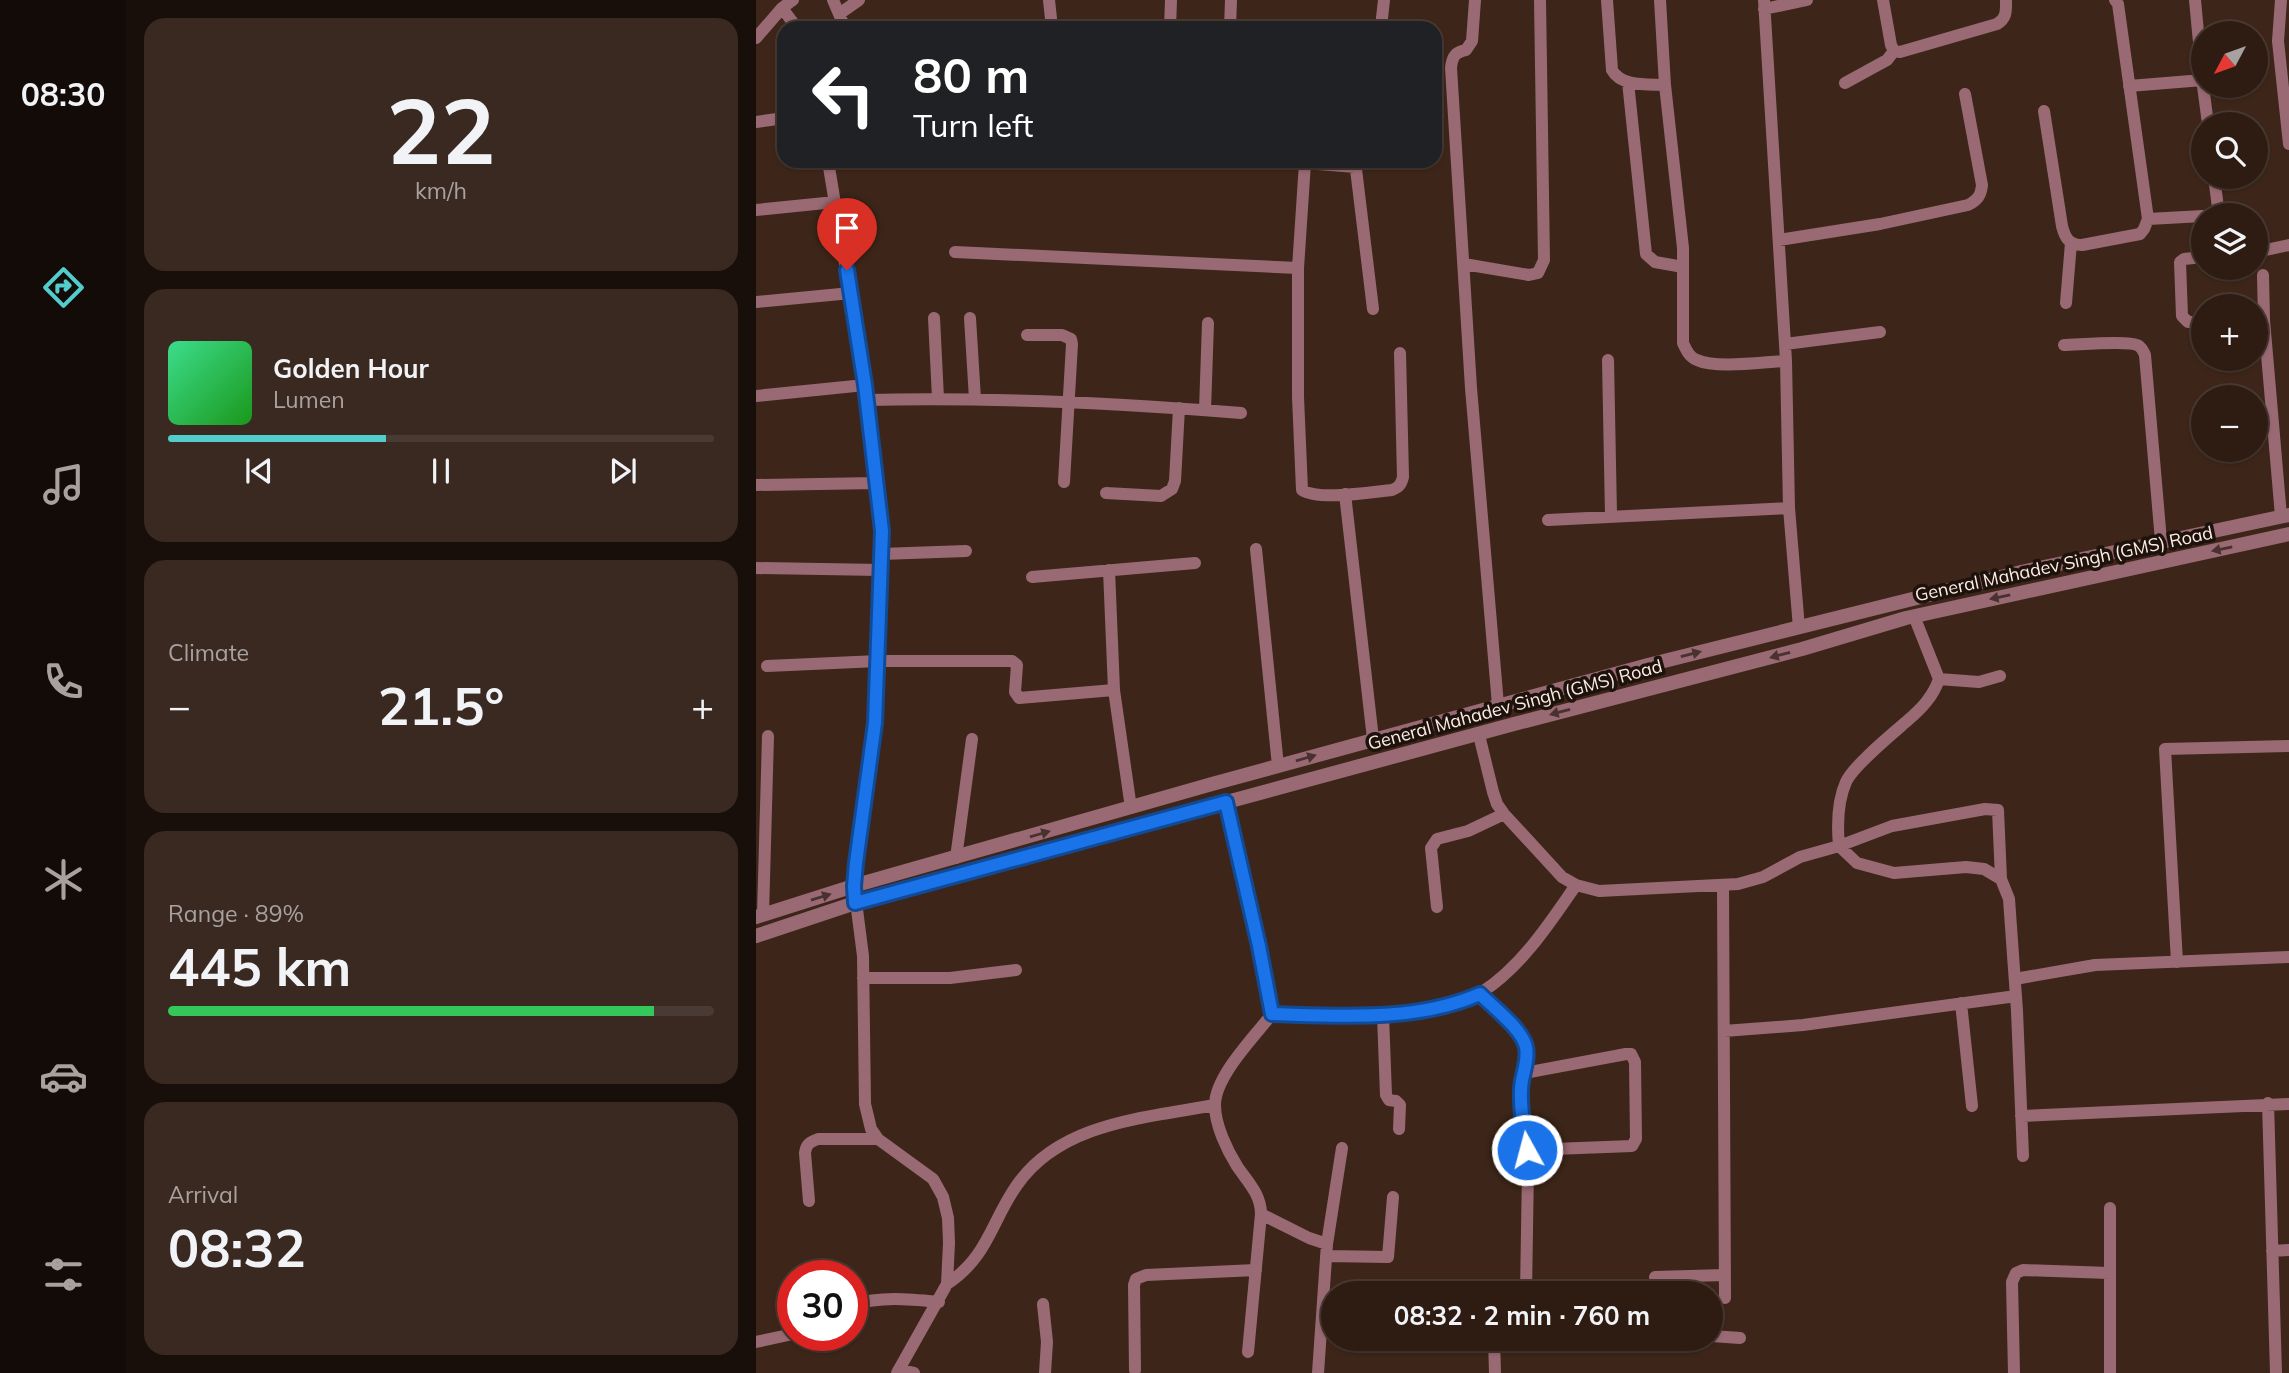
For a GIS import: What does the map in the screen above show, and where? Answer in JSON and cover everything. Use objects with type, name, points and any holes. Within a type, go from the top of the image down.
[{"type":"street","points":[[833,0],[842,21]]},
{"type":"street","points":[[839,14],[859,0]]},
{"type":"street","points":[[1049,0],[1051,21]]},
{"type":"street","points":[[1170,21],[1171,0]]},
{"type":"street","points":[[1230,21],[1231,0]]},
{"type":"street","points":[[1382,21],[1384,0]]},
{"type":"street","points":[[1475,0],[1472,41],[1466,50],[1455,55],[1451,68],[1471,388],[1498,705]]},
{"type":"street","points":[[1464,264],[1529,275],[1542,269],[1541,0]]},
{"type":"street","points":[[1607,0],[1612,70],[1616,78],[1628,82],[1665,85]]},
{"type":"street","points":[[1660,0],[1665,85],[1683,248],[1683,343],[1688,354],[1695,360],[1710,364],[1786,361]]},
{"type":"street","points":[[1799,628],[1789,508],[1786,361],[1764,4],[1807,0]]},
{"type":"street","points":[[1883,0],[1894,51]]},
{"type":"street","points":[[1845,82],[1887,60],[1894,51],[1907,50],[1997,24],[2006,14],[2006,0]]},
{"type":"street","points":[[2044,111],[2065,236],[2071,243],[2082,245],[2140,234],[2148,219],[2118,4],[2115,0]]},
{"type":"street","points":[[2195,0],[2197,21]]},
{"type":"street","points":[[2281,0],[2278,41],[2289,144]]},
{"type":"street","points":[[756,38],[787,4],[794,21]]},
{"type":"street","points":[[1628,82],[1646,254],[1654,262],[1683,267]]},
{"type":"street","points":[[2129,86],[2191,84]]},
{"type":"street","points":[[1779,240],[1880,223],[1968,205],[1975,201],[1982,185],[1965,94]]},
{"type":"street","points":[[756,122],[777,119]]},
{"type":"street","points":[[829,168],[865,385],[882,531],[875,723],[854,886],[863,956],[865,1104],[871,1129],[878,1139],[933,1179],[943,1197],[949,1231],[947,1284],[898,1371],[914,1373]]},
{"type":"street","points":[[1305,168],[1298,268],[1302,490],[1308,494],[1345,494],[1392,490],[1402,483],[1400,353]]},
{"type":"street","points":[[1355,168],[1373,309]]},
{"type":"street","points":[[756,210],[835,202]]},
{"type":"street","points":[[2148,219],[2191,217]]},
{"type":"street","points":[[2066,303],[2071,243]]},
{"type":"street","points":[[2268,249],[2289,245]]},
{"type":"street","points":[[954,252],[1298,268]]},
{"type":"street","points":[[2191,259],[2182,260],[2180,275],[2182,316],[2191,322]]},
{"type":"street","points":[[756,302],[851,293]]},
{"type":"street","points":[[934,318],[938,398]]},
{"type":"street","points":[[970,318],[975,399]]},
{"type":"street","points":[[1205,410],[1208,323]]},
{"type":"street","points":[[1785,344],[1880,332]]},
{"type":"street","points":[[1027,335],[1062,335],[1071,339],[1064,482]]},
{"type":"street","points":[[2064,345],[2123,343],[2136,344],[2142,348],[2145,355],[2161,541]]},
{"type":"street","points":[[1608,360],[1611,515]]},
{"type":"street","points":[[768,736],[760,916],[854,886],[1373,739],[1648,665],[2021,572],[2285,515],[2267,371]]},
{"type":"street","points":[[756,396],[865,385]]},
{"type":"street","points":[[866,400],[938,398],[1070,402],[1241,413]]},
{"type":"street","points":[[1106,493],[1161,496],[1172,489],[1175,481],[1179,408]]},
{"type":"street","points":[[756,485],[876,483]]},
{"type":"street","points":[[1345,494],[1373,739]]},
{"type":"street","points":[[1548,520],[1789,508]]},
{"type":"street","name":"General Mahadev Singh (GMS) Road","points":[[756,936],[855,903],[1802,649],[1914,616],[2289,534]]},
{"type":"street","points":[[1256,549],[1278,766]]},
{"type":"street","points":[[881,555],[966,551]]},
{"type":"street","points":[[1032,577],[1195,563]]},
{"type":"street","points":[[756,568],[881,570]]},
{"type":"street","points":[[1109,570],[1114,690],[1130,808]]},
{"type":"street","points":[[1914,616],[1939,679],[1935,691],[1919,710],[1847,780],[1837,813],[1839,846],[1857,863],[1894,873],[1966,867],[1984,869],[2001,879]]},
{"type":"street","points":[[767,666],[877,661],[1012,661],[1017,665],[1015,692],[1019,698],[1114,690]]},
{"type":"street","points":[[1939,679],[1979,682],[2000,676]]},
{"type":"street","points":[[1479,735],[1493,792],[1504,814],[1562,877],[1576,885],[1599,891],[1723,885],[1763,877],[1800,857],[1839,846],[1892,825],[1985,809],[1998,810],[2001,879],[2008,899],[2015,979],[2023,1156]]},
{"type":"street","points":[[956,858],[972,739]]},
{"type":"street","points":[[2177,962],[2165,749],[2289,746]]},
{"type":"street","points":[[1226,802],[1272,1014],[1230,1068],[1220,1086],[1215,1105],[1225,1143],[1261,1206],[1248,1352]]},
{"type":"street","points":[[1437,907],[1431,848],[1433,842],[1443,836],[1468,831],[1504,814]]},
{"type":"street","points":[[1272,1014],[1383,1015],[1444,1007],[1480,994],[1502,978],[1530,948],[1576,885]]},
{"type":"street","points":[[1723,885],[1725,1298]]},
{"type":"street","points":[[2015,979],[2095,965],[2289,957]]},
{"type":"street","points":[[863,978],[950,978],[1016,970]]},
{"type":"street","points":[[1480,994],[1521,1037],[1526,1046],[1527,1060],[1521,1098],[1527,1150],[1526,1281]]},
{"type":"street","points":[[1724,1031],[1803,1025],[2016,996]]},
{"type":"street","points":[[1961,1003],[1972,1106]]},
{"type":"street","points":[[1383,1015],[1386,1095],[1389,1100],[1400,1105],[1399,1129]]},
{"type":"street","points":[[1524,1073],[1626,1054],[1631,1054],[1635,1062],[1636,1139],[1632,1146],[1527,1150]]},
{"type":"street","points":[[2268,1103],[2276,1373]]},
{"type":"street","points":[[2021,1116],[2289,1104]]},
{"type":"street","points":[[947,1284],[972,1264],[1018,1184],[1035,1164],[1053,1149],[1080,1135],[1109,1126],[1215,1105]]},
{"type":"street","points":[[809,1201],[805,1153],[809,1143],[818,1139],[878,1139]]},
{"type":"street","points":[[1326,1281],[1326,1250],[1342,1148]]},
{"type":"street","points":[[1261,1214],[1326,1250],[1388,1257],[1393,1197]]},
{"type":"street","points":[[2110,1208],[2110,1373]]},
{"type":"street","points":[[2272,1251],[2289,1250]]},
{"type":"street","points":[[1135,1370],[1133,1285],[1136,1279],[1146,1275],[1256,1270]]},
{"type":"street","points":[[2014,1373],[2012,1282],[2016,1273],[2023,1270],[2109,1273]]},
{"type":"street","points":[[1655,1277],[1725,1275]]},
{"type":"street","points":[[868,1300],[896,1298],[939,1302]]},
{"type":"street","points":[[1043,1304],[1047,1342],[1045,1373]]},
{"type":"street","points":[[756,1342],[777,1337]]},
{"type":"street","points":[[1723,1337],[1740,1338]]},
{"type":"street","points":[[1318,1373],[1322,1351]]},
{"type":"street","points":[[1494,1351],[1495,1373]]},
{"type":"route","points":[[847,270],[865,385],[882,531],[875,723],[856,863],[855,903],[1226,802],[1272,1014],[1383,1015],[1444,1007],[1480,994],[1509,1023],[1526,1046],[1527,1060],[1521,1098],[1527,1150]]}]
